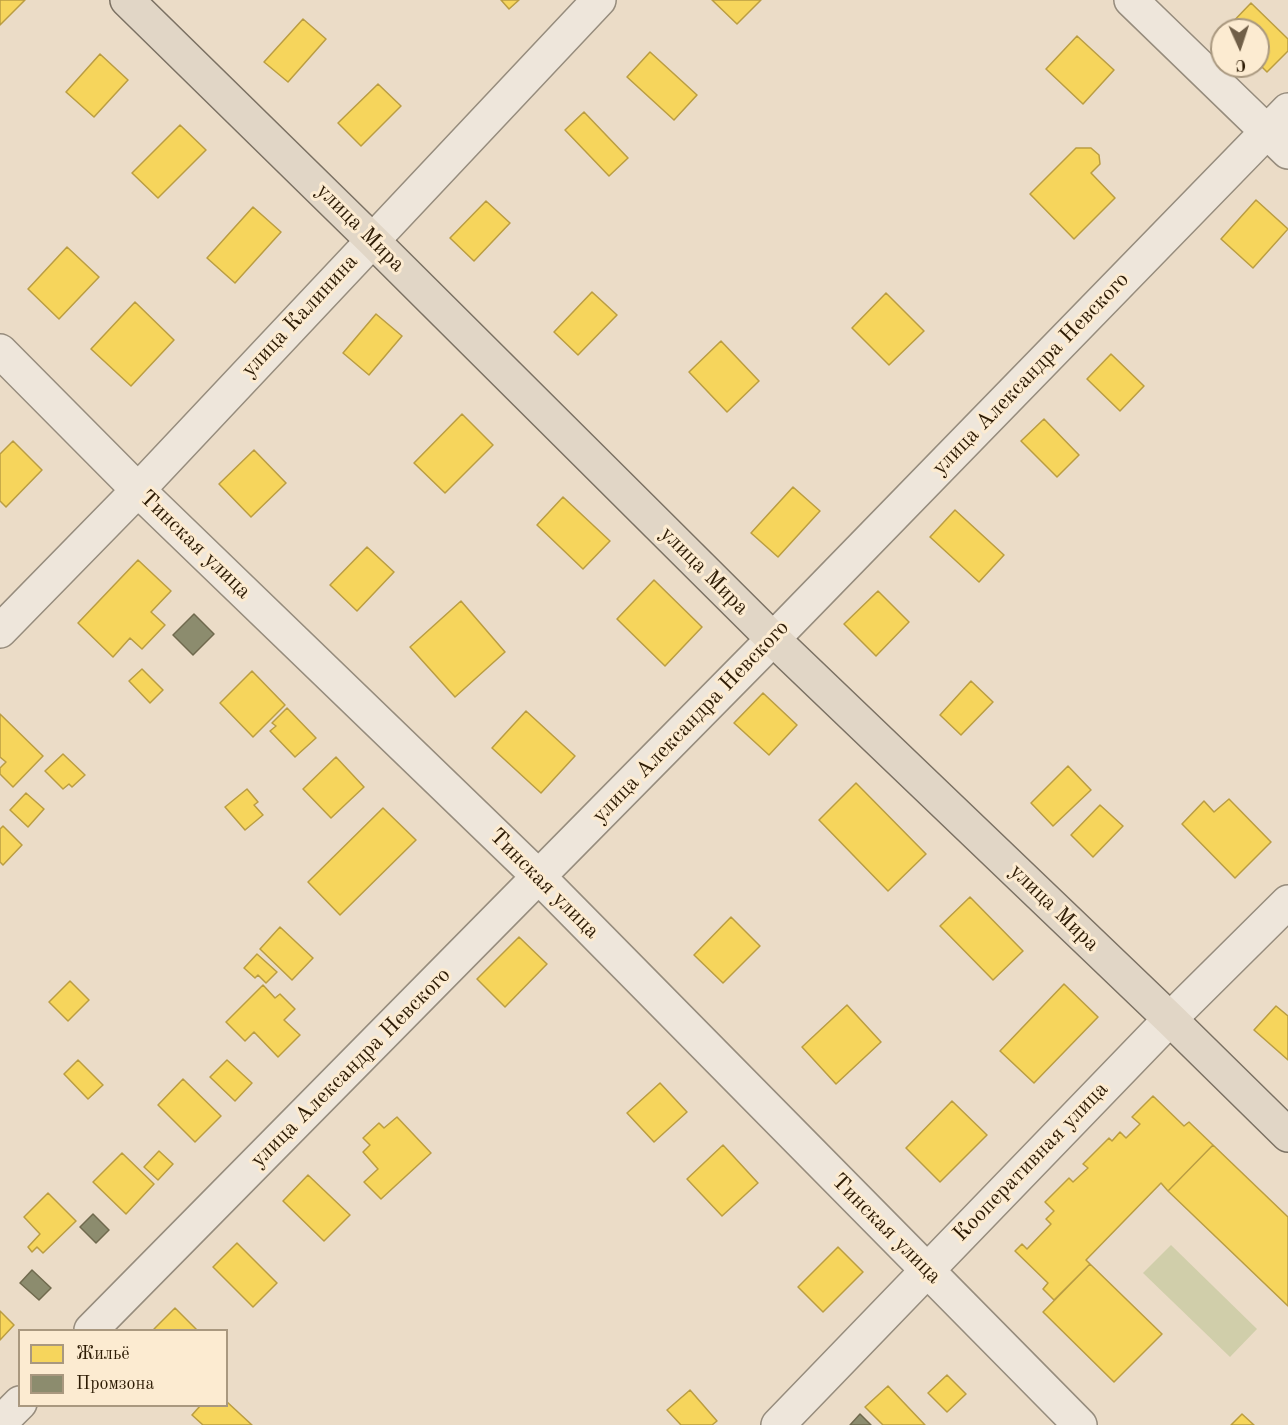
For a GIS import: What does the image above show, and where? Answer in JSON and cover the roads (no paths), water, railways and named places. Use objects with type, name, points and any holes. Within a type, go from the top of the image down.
[{"type":"main road","name":"улица Мира","points":[[127,0],[372,240],[772,639],[1170,1019],[1288,1135]]},
{"type":"street","name":"улица Калинина","points":[[0,631],[138,490],[599,0]]},
{"type":"street","points":[[1131,0],[1281,131]]},
{"type":"street","name":"улица Александра Невского","points":[[93,1329],[772,639],[1281,131]]},
{"type":"street","name":"Тинская улица","points":[[0,351],[138,490],[539,877],[1080,1425]]},
{"type":"street","name":"Кооперативная улица","points":[[778,1425],[1170,1019],[1288,902]]},
{"type":"street","points":[[0,1423],[18,1405]]}]
